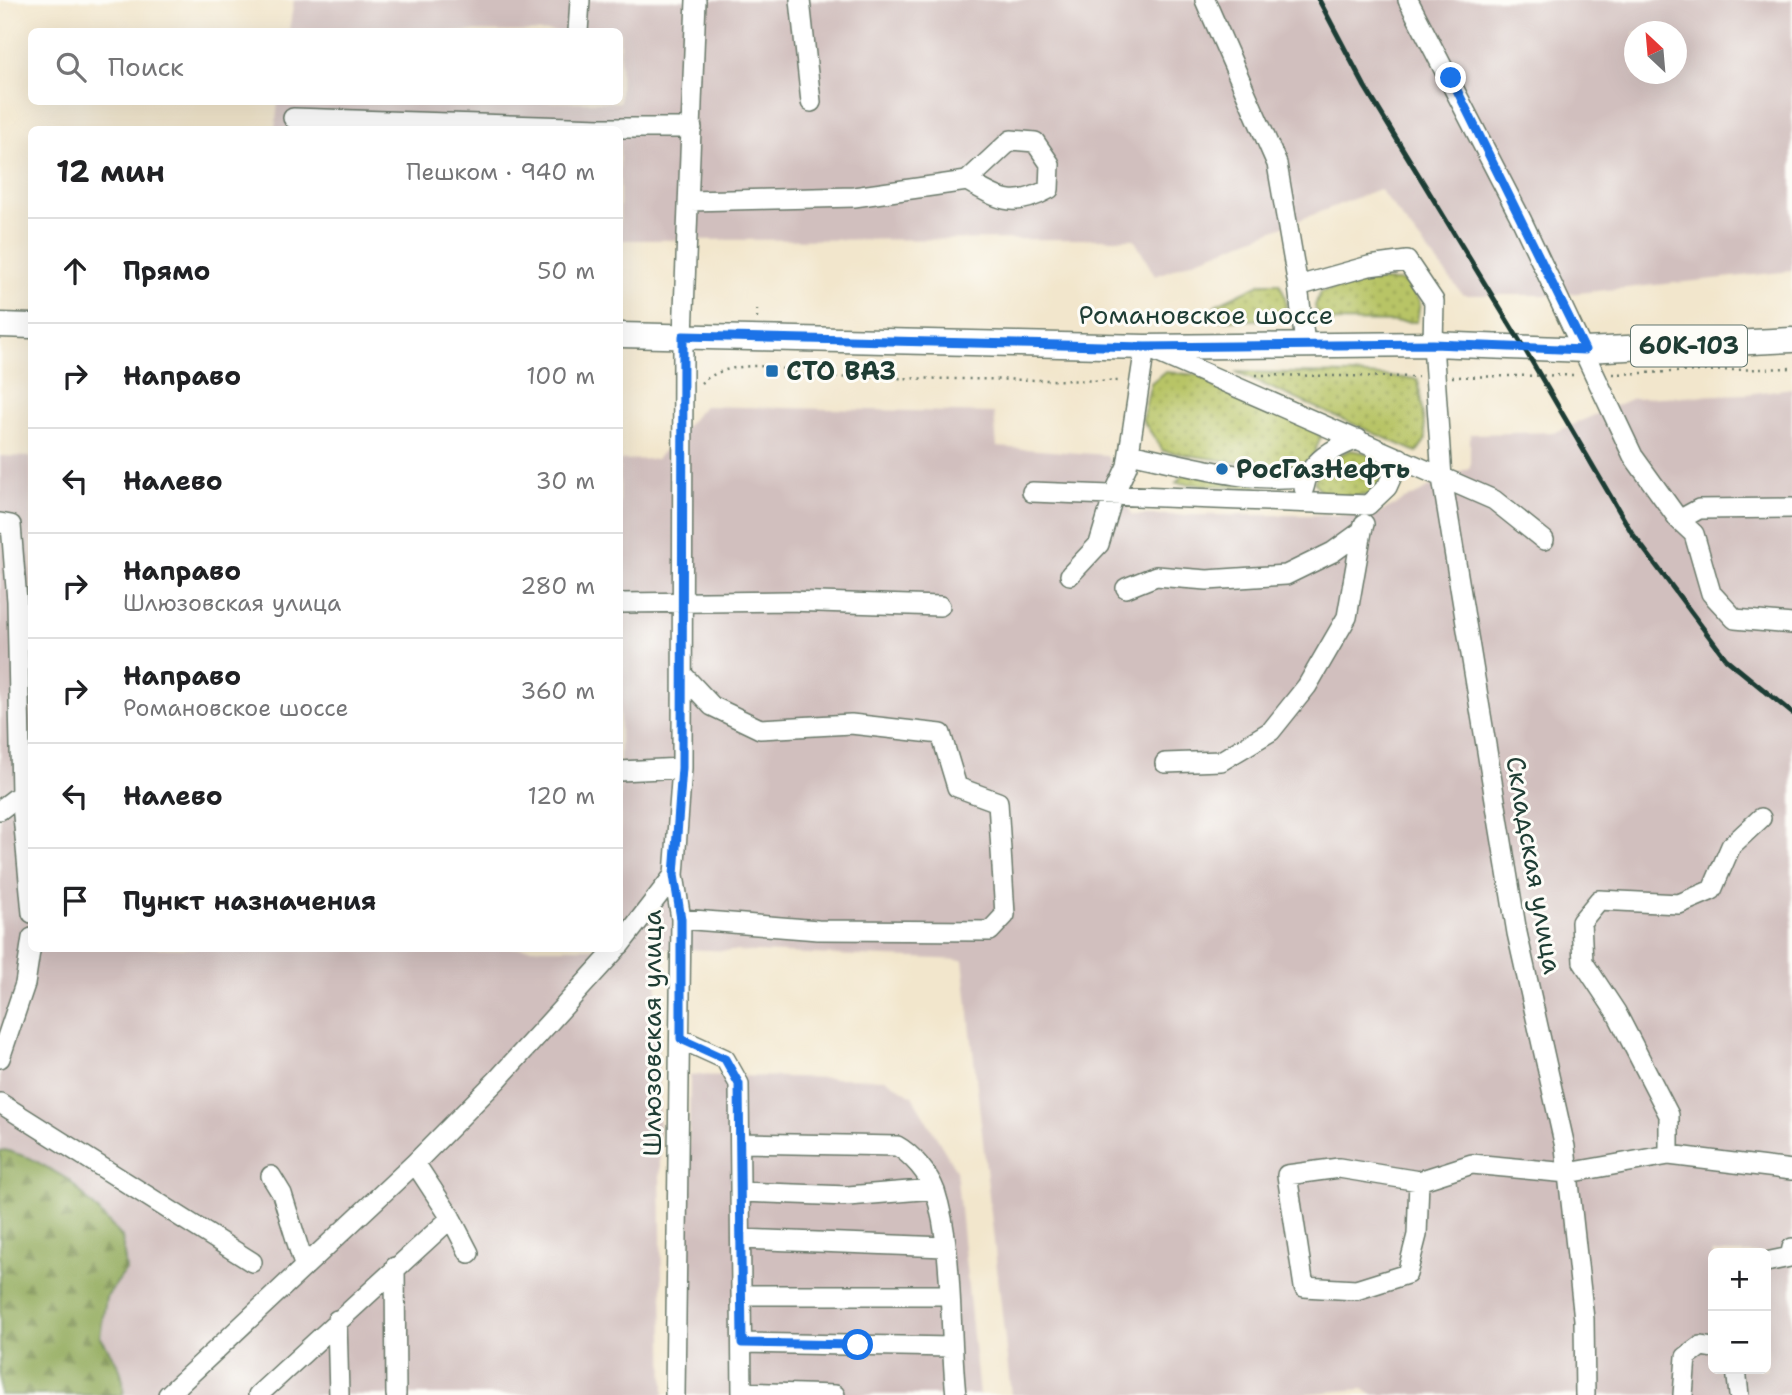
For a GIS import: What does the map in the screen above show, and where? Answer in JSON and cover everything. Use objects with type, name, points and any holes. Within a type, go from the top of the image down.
[{"type":"main road","points":[[0,325],[28,326]]},
{"type":"main road","name":"Романовское шоссе","points":[[623,335],[1145,347],[1433,344],[1585,350],[1792,340]]},
{"type":"street","points":[[578,28],[580,0]]},
{"type":"street","name":"Шлюзовская улица","points":[[675,1395],[681,919],[674,875],[682,768],[683,336],[696,0]]},
{"type":"street","points":[[800,0],[811,102]]},
{"type":"street","points":[[1205,0],[1277,164],[1305,344]]},
{"type":"street","points":[[1408,0],[1457,90],[1585,350],[1633,456],[1679,520],[1694,534],[1711,593],[1735,619],[1792,624]]},
{"type":"street","points":[[293,118],[539,126]]},
{"type":"street","points":[[623,128],[692,128]]},
{"type":"street","points":[[690,201],[854,197],[967,181]]},
{"type":"street","name":"Складская улица","points":[[1298,286],[1369,266],[1407,261],[1434,300],[1433,344],[1442,478],[1517,933],[1565,1147],[1584,1319],[1585,1395]]},
{"type":"street","points":[[1070,575],[1099,544],[1114,494],[1127,467],[1145,347],[1235,389],[1358,439],[1494,500],[1544,540]]},
{"type":"street","points":[[1329,501],[1304,488],[1306,476],[1335,447],[1358,439]]},
{"type":"street","points":[[1129,453],[1208,469],[1287,479],[1306,476]]},
{"type":"street","points":[[1165,763],[1221,761],[1271,732],[1307,686],[1347,617],[1368,505],[1387,487],[1400,458]]},
{"type":"street","points":[[1032,492],[1329,501],[1368,505]]},
{"type":"street","points":[[1679,520],[1699,509],[1792,508]]},
{"type":"street","points":[[0,523],[11,525],[24,591],[28,833]]},
{"type":"street","points":[[1126,588],[1156,576],[1207,580],[1286,575],[1333,552],[1362,531]]},
{"type":"street","points":[[623,603],[788,600],[940,606]]},
{"type":"street","points":[[681,919],[818,930],[990,931],[1005,915],[998,802],[957,787],[941,734],[851,724],[760,729],[712,706],[683,675]]},
{"type":"street","points":[[623,771],[682,768]]},
{"type":"street","points":[[0,810],[26,793]]},
{"type":"street","points":[[1669,1155],[1669,1115],[1616,1012],[1583,962],[1581,922],[1599,900],[1679,904],[1712,890],[1731,846],[1761,818]]},
{"type":"street","points":[[623,941],[674,875]]},
{"type":"street","points":[[0,1058],[25,984],[30,952]]},
{"type":"street","points":[[168,1395],[415,1163],[497,1080],[613,952]]},
{"type":"street","points":[[681,1039],[725,1059],[739,1084],[742,1192],[741,1394],[835,1395]]},
{"type":"street","points":[[0,1103],[252,1262]]},
{"type":"street","points":[[741,1143],[897,1146],[908,1152],[934,1189],[945,1247],[956,1395]]},
{"type":"street","points":[[1419,1181],[1417,1234],[1407,1274],[1356,1290],[1304,1287],[1287,1175],[1339,1168],[1419,1181],[1472,1164],[1568,1172],[1669,1155],[1792,1170]]},
{"type":"street","points":[[415,1163],[451,1218],[469,1253]]},
{"type":"street","points":[[271,1176],[282,1194],[304,1265]]},
{"type":"street","points":[[742,1192],[848,1196],[934,1189]]},
{"type":"street","points":[[258,1395],[280,1386],[337,1320],[451,1218]]},
{"type":"street","points":[[742,1239],[945,1247]]},
{"type":"street","points":[[1771,1261],[1790,1257],[1792,1248]]},
{"type":"street","points":[[395,1267],[396,1395]]},
{"type":"street","points":[[742,1295],[948,1295]]},
{"type":"street","points":[[337,1320],[339,1395]]},
{"type":"street","points":[[742,1343],[952,1347]]},
{"type":"street","points":[[1683,1395],[1686,1357],[1701,1346],[1708,1347]]},
{"type":"street","points":[[1737,1374],[1739,1395]]},
{"type":"shaded area","points":[[294,0],[1792,0],[1792,271],[1558,295],[1463,295],[1379,189],[1155,276],[1134,239],[623,240],[623,126],[275,126],[278,105],[623,105],[623,28],[289,28]]},
{"type":"shaded area","points":[[1792,388],[1792,1395],[1372,1395],[1363,1389],[1291,1395],[1011,1395],[963,960],[656,948],[664,1395],[64,1395],[0,1353],[0,456],[28,457],[28,952],[623,952],[623,460],[656,459],[704,406],[994,413],[997,447],[1107,455],[1132,515],[1375,515],[1470,467],[1470,434],[1556,432],[1633,398],[1747,394]]},
{"type":"shaded area","points":[[690,1075],[886,1079],[912,1096],[956,1170],[979,1395],[685,1395]]},
{"type":"green space","points":[[1365,281],[1405,281],[1420,302],[1417,322],[1319,321],[1315,306],[1320,292]]},
{"type":"green space","points":[[1262,283],[1279,283],[1286,302],[1282,320],[1217,320],[1215,305]]},
{"type":"green space","points":[[1164,372],[1199,375],[1310,427],[1321,437],[1312,458],[1290,471],[1163,451],[1142,419],[1151,383]]},
{"type":"green space","points":[[1235,372],[1353,374],[1418,379],[1426,439],[1417,452]]},
{"type":"green space","points":[[1350,450],[1372,454],[1386,467],[1384,482],[1371,495],[1342,497],[1321,492],[1314,482],[1323,463]]},
{"type":"green space","points":[[1184,474],[1261,482],[1254,488],[1176,483]]},
{"type":"green space","points":[[5,1150],[30,1158],[69,1180],[122,1237],[126,1270],[106,1298],[100,1336],[120,1370],[123,1395],[0,1395],[0,1151]]},
{"type":"railway","points":[[1319,0],[1365,87],[1524,348],[1632,533],[1726,659],[1792,713]]},
{"type":"place","name":"СТО ВАЗ","points":[[772,371]]},
{"type":"place","name":"РосГазНефть","points":[[1222,469]]},
{"type":"route","points":[[858,1345],[742,1343],[739,1084],[725,1059],[681,1039],[681,919],[674,875],[682,768],[683,336],[1145,347],[1433,344],[1585,350],[1451,78]]}]
